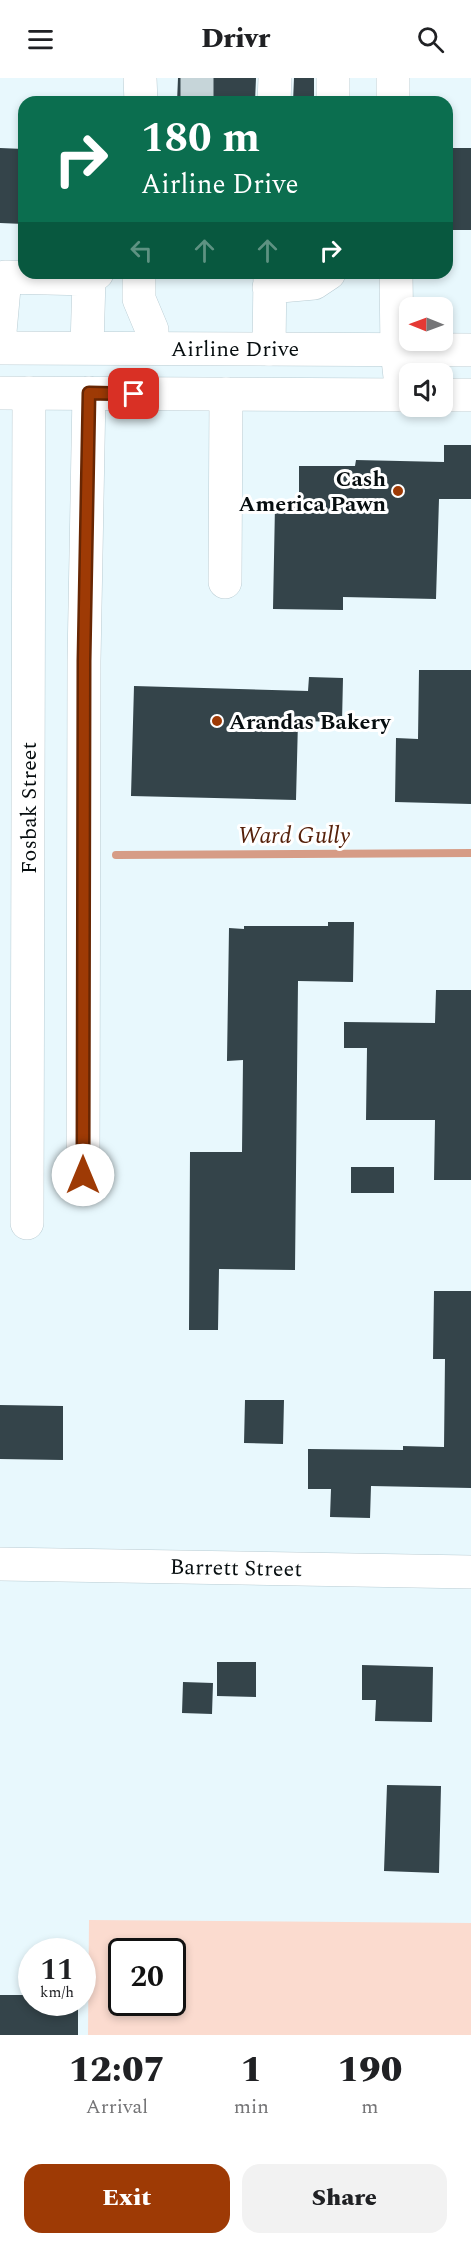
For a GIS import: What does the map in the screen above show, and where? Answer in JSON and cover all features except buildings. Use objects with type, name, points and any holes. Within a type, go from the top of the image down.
[{"type":"street","points":[[140,78],[141,96]]},
{"type":"street","points":[[274,96],[275,78]]},
{"type":"street","points":[[333,78],[333,96]]},
{"type":"street","points":[[393,78],[393,96]]},
{"type":"street","points":[[0,332],[5,277],[18,277]]},
{"type":"street","points":[[83,1175],[84,661],[89,393],[87,347],[93,279]]},
{"type":"street","points":[[139,279],[139,299],[152,330],[152,348]]},
{"type":"street","points":[[269,349],[270,280],[315,284],[321,279]]},
{"type":"street","points":[[396,279],[400,363]]},
{"type":"street","name":"Airline Drive","points":[[0,348],[471,350]]},
{"type":"street","name":"Airline Drive","points":[[15,393],[399,395]]},
{"type":"street","name":"Fosbak Street","points":[[15,393],[27,1223]]},
{"type":"street","points":[[225,582],[226,394]]},
{"type":"street","points":[[453,395],[471,395]]},
{"type":"street","name":"Barrett Street","points":[[0,1564],[471,1572]]},
{"type":"shaded area","points":[[89,1920],[471,1923],[471,2035],[88,2035],[88,2016],[96,2016],[96,1938],[89,1938]]},
{"type":"waterway","name":"Ward Gully","points":[[116,855],[471,853]]},
{"type":"tunnel","points":[[197,78],[197,96]]},
{"type":"place","name":"Cash America Pawn","points":[[398,491]]},
{"type":"place","name":"Arandas Bakery","points":[[217,721]]},
{"type":"route","points":[[83,1175],[87,419],[89,393],[134,394]]}]
